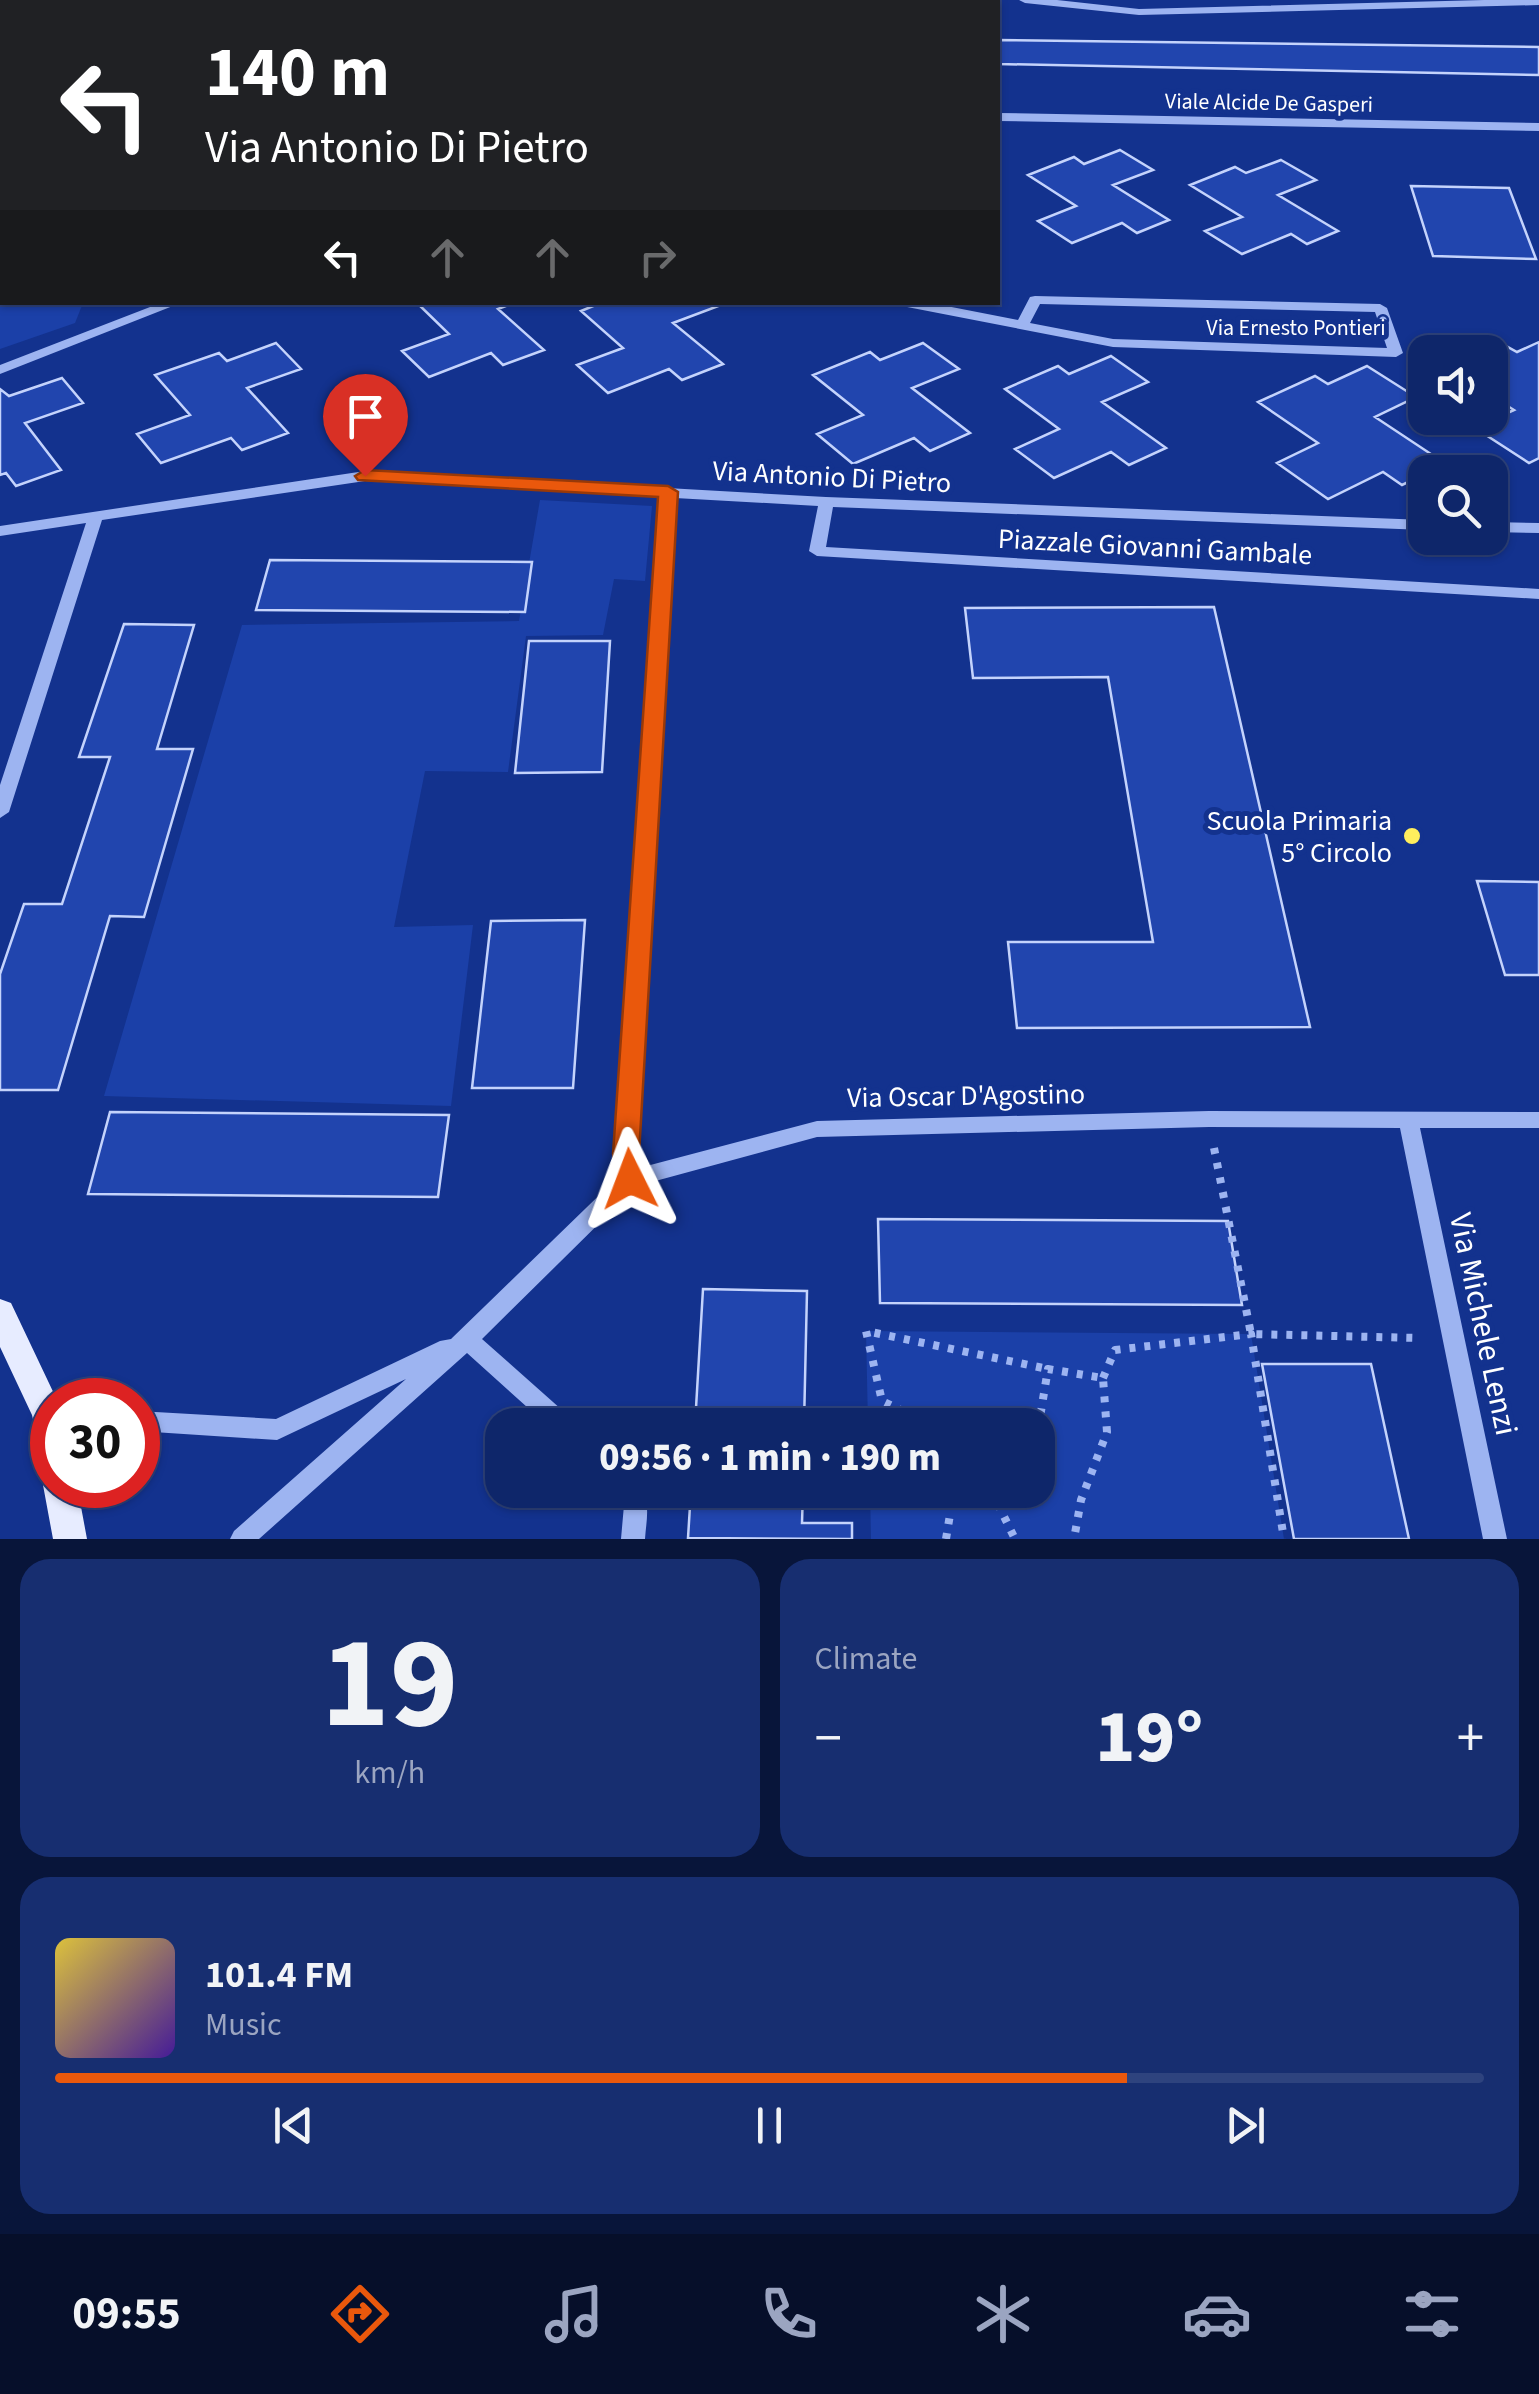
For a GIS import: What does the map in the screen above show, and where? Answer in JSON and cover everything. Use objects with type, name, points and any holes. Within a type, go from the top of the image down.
[{"type":"main road","points":[[0,1313],[30,1378]]},
{"type":"main road","points":[[64,1508],[70,1539]]},
{"type":"street","points":[[1025,0],[1139,12],[1539,2]]},
{"type":"street","name":"Viale Alcide De Gasperi","points":[[1000,117],[1539,126]]},
{"type":"street","name":"Via Ernesto Pontieri","points":[[917,305],[1022,326],[1113,343],[1181,349],[1396,353],[1380,308],[1035,300],[1022,326]]},
{"type":"street","points":[[0,370],[169,305]]},
{"type":"street","name":"Via Antonio Di Pietro","points":[[0,531],[365,476],[826,502],[1408,524]]},
{"type":"street","points":[[630,1179],[626,1154],[668,492]]},
{"type":"street","name":"Piazzale Giovanni Gambale","points":[[826,502],[817,550],[1539,594]]},
{"type":"street","points":[[0,812],[95,518]]},
{"type":"street","points":[[1508,527],[1539,528]]},
{"type":"street","name":"Via Oscar D'Agostino","points":[[242,1539],[466,1339],[630,1179],[818,1129],[1209,1119],[1539,1120]]},
{"type":"street","name":"Via Michele Lenzi","points":[[1410,1122],[1495,1539]]},
{"type":"street","points":[[466,1339],[544,1408]]},
{"type":"street","name":"Via Oscar D'Agostino","points":[[160,1422],[278,1430],[466,1339]]},
{"type":"street","points":[[633,1539],[636,1508]]},
{"type":"path","points":[[1209,1119],[1251,1334],[1284,1539]]},
{"type":"path","points":[[896,1408],[882,1401],[866,1332],[1103,1378]]},
{"type":"path","points":[[1074,1539],[1081,1500],[1107,1432],[1103,1378],[1115,1350],[1251,1334],[1455,1338]]},
{"type":"path","points":[[1042,1408],[1048,1369]]},
{"type":"path","points":[[946,1539],[951,1508]]},
{"type":"path","points":[[1001,1508],[1016,1539]]},
{"type":"shaded area","points":[[0,305],[82,305],[75,323],[0,349]]},
{"type":"shaded area","points":[[540,500],[652,506],[645,581],[614,579],[603,635],[526,636],[508,772],[425,771],[394,927],[473,925],[451,1106],[104,1096],[242,625],[519,621]]},
{"type":"shaded area","points":[[866,1331],[1251,1334],[1284,1539],[871,1539],[870,1508],[1055,1508],[1055,1408],[868,1408]]},
{"type":"building","points":[[1000,40],[1539,47],[1539,75],[1000,64]]},
{"type":"building","points":[[1120,150],[1153,170],[1113,185],[1169,220],[1137,233],[1122,223],[1072,243],[1038,221],[1076,206],[1028,175],[1074,157],[1084,164]]},
{"type":"building","points":[[1281,160],[1316,180],[1278,195],[1338,231],[1307,244],[1291,234],[1242,254],[1205,231],[1242,217],[1190,185],[1235,167],[1246,173]]},
{"type":"building","points":[[1411,186],[1509,188],[1536,259],[1433,256]]},
{"type":"building","points":[[419,305],[508,305],[498,309],[544,350],[503,365],[491,353],[429,377],[402,351],[449,334]]},
{"type":"building","points":[[596,305],[721,305],[673,323],[723,364],[682,380],[669,369],[608,393],[577,365],[623,348],[581,311]]},
{"type":"building","points":[[1539,342],[1539,458],[1529,463],[1486,435],[1508,435],[1508,413],[1514,410],[1508,406],[1508,347],[1517,352]]},
{"type":"building","points":[[276,343],[301,369],[247,388],[288,433],[242,450],[231,438],[161,463],[137,434],[190,415],[155,375],[219,353],[227,361]]},
{"type":"building","points":[[923,343],[959,369],[912,388],[970,433],[930,451],[914,438],[853,464],[817,434],[863,415],[813,375],[870,352],[880,360]]},
{"type":"building","points":[[1111,356],[1148,382],[1102,402],[1166,448],[1129,465],[1111,452],[1054,478],[1015,449],[1059,429],[1005,389],[1058,366],[1069,374]]},
{"type":"building","points":[[1367,366],[1408,392],[1408,401],[1375,417],[1432,455],[1408,455],[1408,482],[1402,485],[1383,472],[1328,499],[1277,463],[1318,443],[1258,402],[1315,376],[1328,384]]},
{"type":"building","points":[[62,378],[83,403],[25,423],[61,470],[16,486],[6,473],[0,475],[0,389],[9,396]]},
{"type":"building","points":[[270,560],[532,562],[525,612],[256,610]]},
{"type":"building","points":[[1214,607],[1310,1027],[1017,1028],[1008,942],[1153,942],[1108,677],[973,678],[965,608]]},
{"type":"building","points":[[124,624],[194,625],[157,749],[193,749],[144,917],[110,916],[58,1090],[0,1090],[0,974],[24,904],[62,904],[110,757],[79,757]]},
{"type":"building","points":[[529,641],[610,641],[602,772],[515,773]]},
{"type":"building","points":[[1477,881],[1539,882],[1539,975],[1505,975]]},
{"type":"building","points":[[585,920],[573,1088],[472,1088],[491,921]]},
{"type":"building","points":[[110,1112],[449,1115],[438,1197],[88,1194]]},
{"type":"building","points":[[878,1219],[1228,1221],[1242,1305],[880,1303]]},
{"type":"building","points":[[703,1289],[807,1291],[804,1408],[696,1408]]},
{"type":"building","points":[[1262,1364],[1371,1364],[1409,1539],[1294,1539]]},
{"type":"building","points":[[690,1508],[802,1508],[802,1523],[852,1523],[852,1539],[688,1538]]},
{"type":"place","name":"Scuola Primaria 5° Circolo","points":[[1412,836]]},
{"type":"route","points":[[365,476],[668,492],[626,1154],[630,1179]]}]
